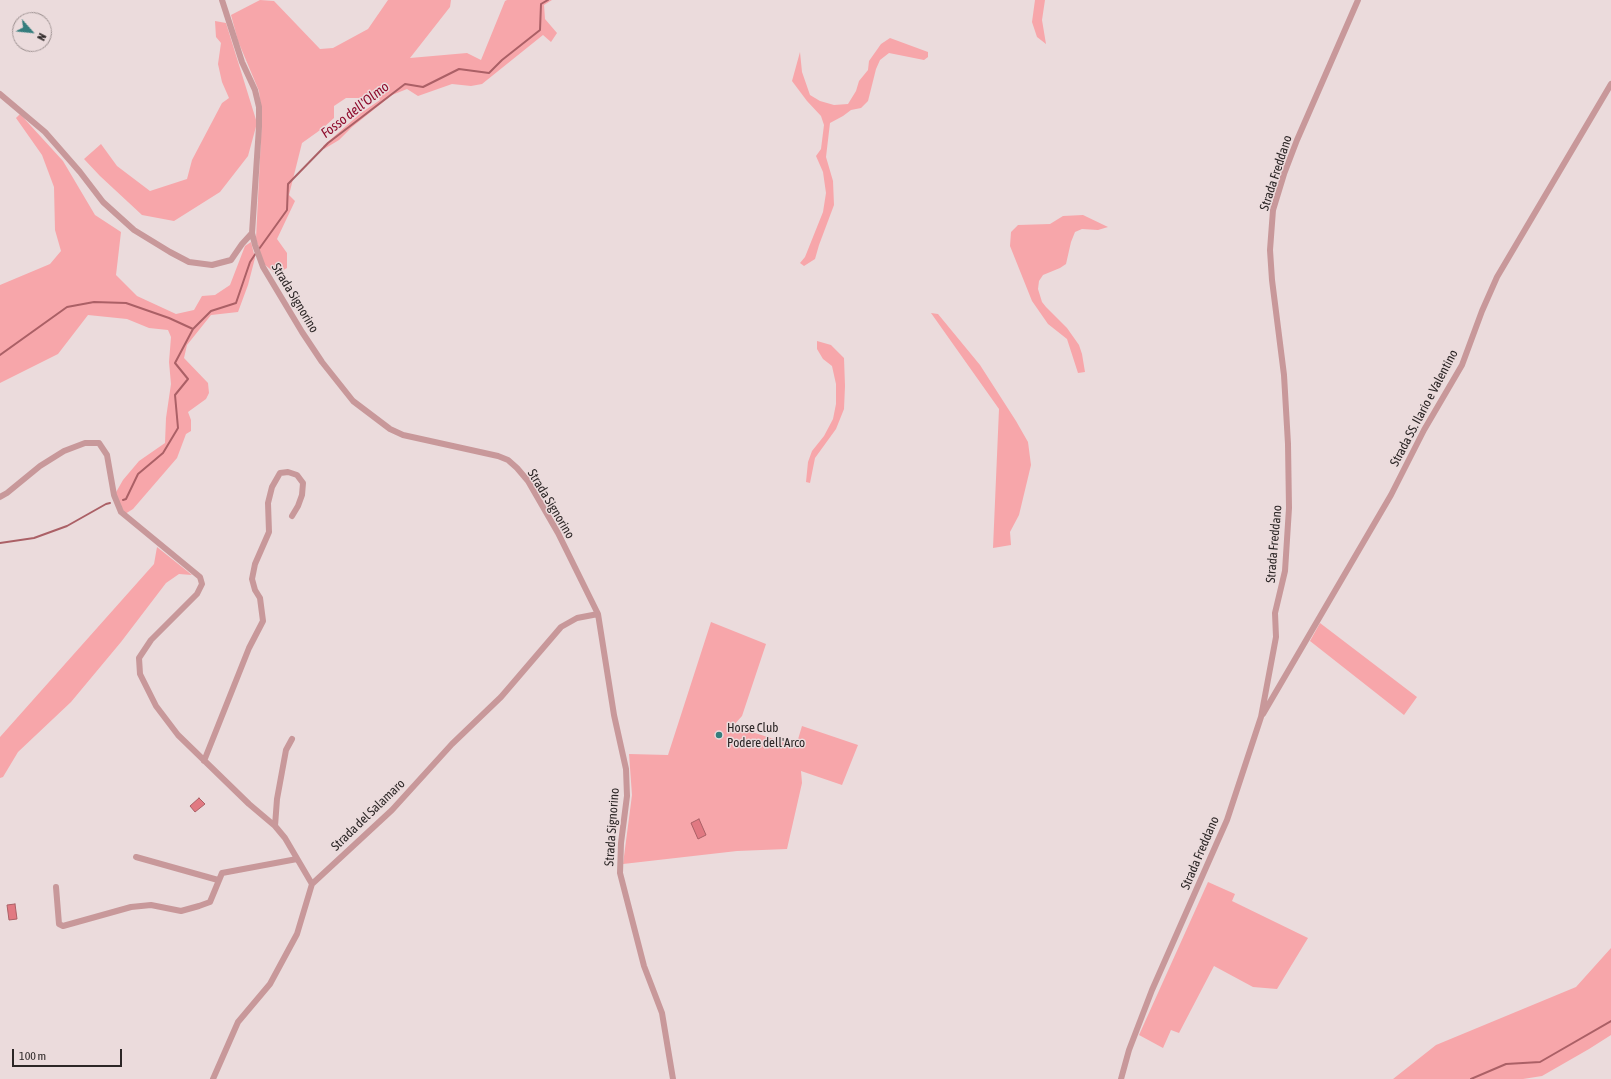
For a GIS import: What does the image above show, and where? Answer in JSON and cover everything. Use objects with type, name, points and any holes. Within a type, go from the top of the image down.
[{"type":"street","name":"Strada Signorino","points":[[222,0],[242,62],[255,90],[258,107],[259,127],[252,233],[263,267],[302,332],[322,362],[353,401],[390,429],[403,436],[498,456],[508,460],[528,481],[558,533],[598,614],[614,715],[626,768],[627,796],[621,843],[620,872],[644,966],[662,1013],[673,1079]]},
{"type":"street","name":"Strada Freddano","points":[[1121,1079],[1129,1050],[1152,990],[1226,820],[1261,717],[1276,637],[1276,613],[1285,571],[1289,508],[1288,444],[1284,375],[1272,280],[1270,250],[1273,210],[1284,174],[1297,140],[1358,0]]},
{"type":"street","name":"Strada SS. Ilario e Valentino","points":[[1261,717],[1391,495],[1424,430],[1462,365],[1482,311],[1497,277],[1611,84]]},
{"type":"street","points":[[0,94],[45,132],[80,172],[103,202],[134,230],[170,252],[189,262],[212,265],[231,260],[252,233]]},
{"type":"street","points":[[0,497],[8,493],[40,466],[64,451],[85,443],[99,443],[107,455],[114,495],[121,512],[200,577],[202,584],[197,594],[151,640],[140,658],[140,674],[156,706],[178,735],[249,804],[275,826],[285,838],[312,884],[297,934],[270,984],[238,1022],[213,1079]]},
{"type":"street","points":[[204,761],[249,648],[264,621],[260,598],[255,590],[252,579],[253,571],[269,532],[268,503],[272,487],[280,474],[288,472],[296,475],[303,483],[302,495],[292,516]]},
{"type":"street","name":"Strada del Salamaro","points":[[312,884],[392,810],[452,744],[501,697],[561,627],[576,618],[598,614]]},
{"type":"street","points":[[275,826],[277,799],[286,750],[292,740]]},
{"type":"street","points":[[136,857],[218,880]]},
{"type":"street","points":[[56,887],[59,924],[63,926],[131,907],[151,905],[181,911],[199,906],[210,902],[222,873],[297,858]]},
{"type":"shaded area","points":[[260,0],[274,1],[320,49],[333,48],[368,29],[388,0],[451,0],[450,7],[410,58],[467,53],[481,60],[505,1],[507,0],[552,0],[544,5],[545,19],[557,33],[551,42],[543,35],[482,84],[471,86],[452,84],[418,96],[407,89],[392,95],[352,127],[339,140],[324,149],[323,146],[361,113],[380,100],[379,98],[346,98],[334,106],[334,118],[302,143],[289,195],[295,201],[277,239],[287,253],[287,268],[276,274],[264,264],[256,239],[262,117],[259,91],[238,41],[231,15]]},
{"type":"shaded area","points":[[1035,0],[1045,0],[1042,20],[1046,44],[1037,37],[1032,22]]},
{"type":"shaded area","points":[[215,21],[226,23],[257,123],[248,156],[220,192],[174,221],[142,215],[84,159],[101,144],[117,166],[150,191],[187,179],[192,160],[222,103],[229,98],[222,82],[218,64],[221,43],[216,37]]},
{"type":"shaded area","points":[[890,38],[928,52],[928,57],[924,60],[889,53],[880,60],[876,69],[868,101],[861,108],[851,110],[830,123],[826,157],[833,181],[834,205],[815,259],[804,266],[800,263],[805,257],[823,212],[826,193],[823,172],[816,156],[821,149],[824,125],[821,116],[807,101],[792,81],[800,52],[802,72],[810,95],[820,101],[834,105],[848,104],[856,91],[859,81],[868,70],[869,61],[881,44]]},
{"type":"shaded area","points":[[20,114],[63,161],[95,215],[121,232],[116,275],[137,296],[176,314],[194,310],[202,296],[215,295],[230,285],[245,246],[251,242],[255,258],[248,285],[238,312],[211,315],[187,345],[184,358],[208,383],[209,393],[206,399],[188,412],[191,420],[191,431],[186,434],[177,458],[133,509],[125,514],[115,494],[123,480],[139,461],[165,443],[166,418],[171,384],[169,362],[171,337],[168,330],[149,328],[127,319],[88,315],[58,354],[0,383],[0,285],[50,264],[61,251],[55,230],[54,187],[42,155],[16,118]]},
{"type":"shaded area","points":[[1083,215],[1108,227],[1098,230],[1082,229],[1075,232],[1066,264],[1043,275],[1039,281],[1038,289],[1042,302],[1067,328],[1079,345],[1085,372],[1078,373],[1067,339],[1048,324],[1032,301],[1010,246],[1011,232],[1018,225],[1050,224],[1063,216]]},
{"type":"shaded area","points":[[931,313],[938,314],[980,365],[1028,442],[1031,465],[1019,515],[1010,532],[1011,545],[993,548],[999,409]]},
{"type":"shaded area","points":[[817,341],[831,345],[844,358],[844,409],[836,429],[815,458],[810,483],[806,482],[808,462],[812,451],[824,436],[833,419],[836,404],[836,384],[832,366],[823,359],[817,349]]},
{"type":"shaded area","points":[[157,547],[192,575],[179,574],[166,583],[121,642],[71,702],[18,752],[3,777],[0,778],[0,737],[154,564]]},
{"type":"shaded area","name":"Horse Club Podere dell'Arco","points":[[711,622],[766,644],[742,716],[733,726],[796,746],[802,726],[858,745],[842,785],[801,771],[802,783],[787,849],[737,851],[623,864],[632,795],[629,754],[668,755]]},
{"type":"shaded area","points":[[1320,623],[1417,697],[1404,715],[1310,641]]},
{"type":"shaded area","points":[[199,798],[205,804],[195,812],[190,806]]},
{"type":"shaded area","points":[[699,819],[706,835],[698,839],[691,823]]},
{"type":"shaded area","points":[[1208,882],[1235,894],[1232,901],[1308,938],[1277,989],[1253,987],[1214,966],[1179,1033],[1171,1030],[1163,1048],[1139,1035]]},
{"type":"shaded area","points":[[15,904],[17,919],[9,920],[7,905]]},
{"type":"shaded area","points":[[1611,948],[1611,1035],[1589,1049],[1542,1076],[1523,1079],[1393,1079],[1436,1045],[1576,987]]},
{"type":"waterway","name":"Fosso dell'Olmo","points":[[259,249],[287,210],[288,184],[328,143],[405,84],[423,87],[459,69],[489,73],[502,60],[540,30],[541,4],[548,0]]},
{"type":"waterway","name":"Fosso dell'Olmo","points":[[0,355],[67,307],[94,302],[126,303],[169,318],[193,329],[211,311],[236,303],[250,262],[256,253]]},
{"type":"waterway","points":[[123,500],[126,499],[138,474],[163,453],[178,428],[175,395],[188,379],[175,363],[193,329]]},
{"type":"waterway","points":[[0,543],[34,538],[67,526],[110,503]]},
{"type":"waterway","points":[[1471,1079],[1506,1064],[1540,1062],[1611,1021]]},
{"type":"place","name":"Horse Club Podere dell'Arco","points":[[719,735]]}]
